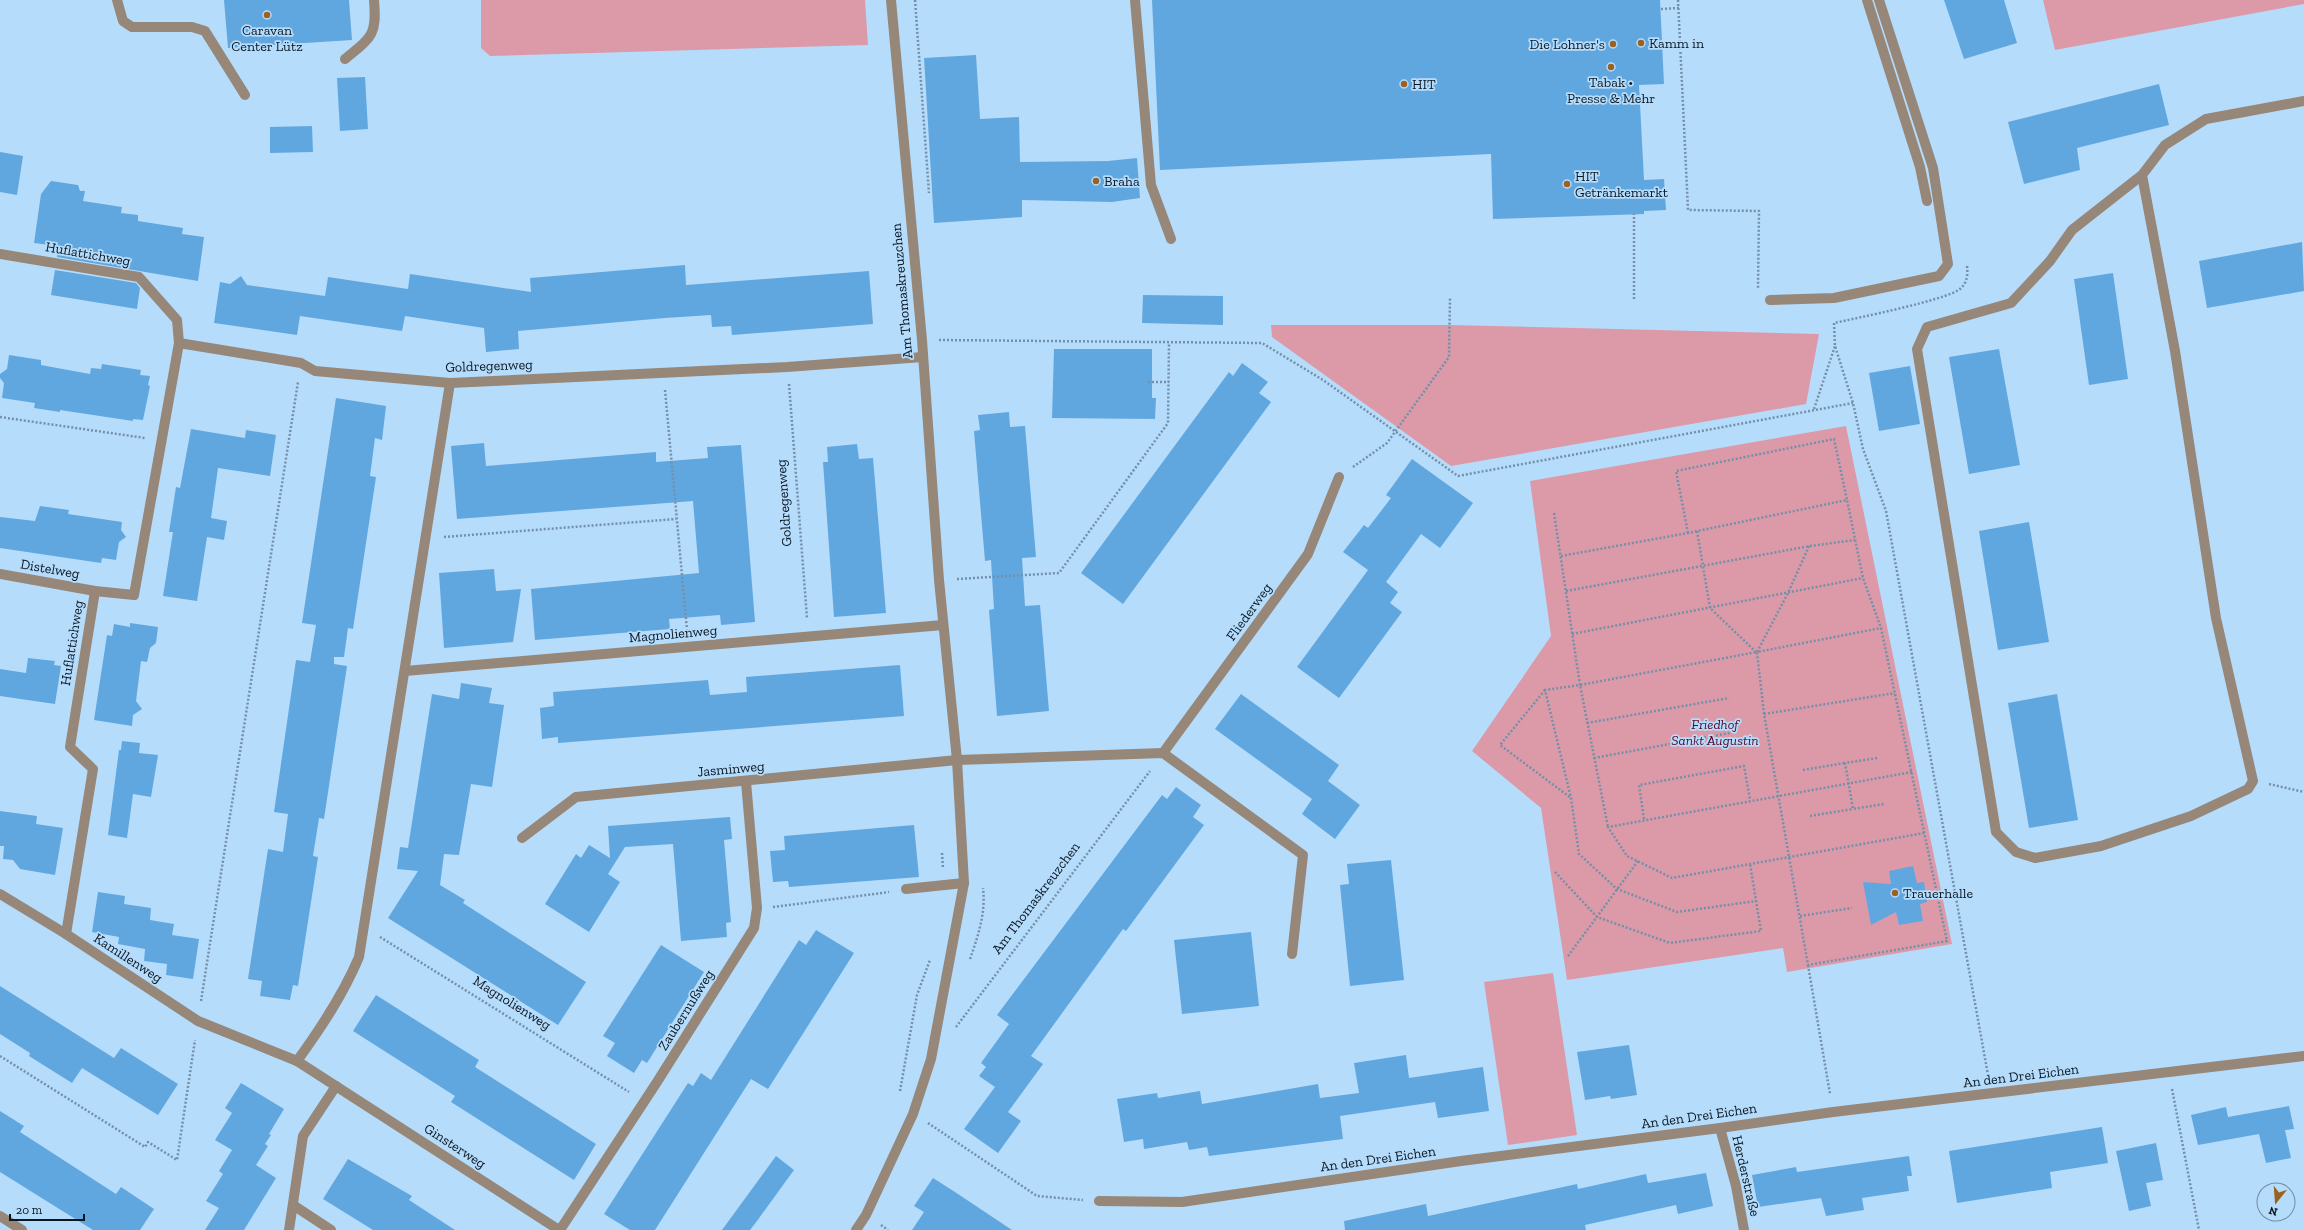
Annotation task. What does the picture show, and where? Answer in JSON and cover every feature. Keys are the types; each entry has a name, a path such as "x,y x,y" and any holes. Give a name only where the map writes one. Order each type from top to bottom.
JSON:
{"street":[{"path":"117,0 123,21 132,28 192,27 205,31 245,95"},
{"path":"345,59 371,35 376,23 374,0"},
{"name":"Am Thomaskreuzchen","path":"856,1230 866,1215 913,1114 932,1059 964,883 957,760 939,580 922,340 891,0"},
{"path":"1135,0 1151,184 1171,239"},
{"path":"1866,0 1920,168 1927,201"},
{"path":"1770,300 1834,298 1939,276 1948,264 1933,168 1879,0"},
{"path":"2142,174 2176,359 2216,618 2253,781 2248,789 2191,816 2101,846 2035,858 2016,852 1996,832 1917,349 1927,327 2012,303 2050,261 2072,230 2142,174 2165,145 2206,119 2304,101"},
{"name":"Huflattichweg","path":"0,254 139,277 177,320 179,343 134,595 95,591 70,746 93,768 66,934"},
{"path":"179,343 301,363"},
{"name":"Goldregenweg","path":"301,363 315,371 450,383 787,367 923,357"},
{"path":"297,1061 325,1022 350,977 359,957 365,927 450,383"},
{"name":"Fliederweg","path":"1163,753 1308,554 1339,477"},
{"name":"Distelweg","path":"0,574 95,591"},
{"name":"Magnolienweg","path":"405,671 943,626"},
{"path":"957,760 1163,753 1303,855 1292,954"},
{"name":"Jasminweg","path":"522,838 576,797 746,782 957,760"},
{"name":"Zaubernußweg","path":"559,1230 644,1102 754,928 757,908 746,782"},
{"path":"906,890 964,883"},
{"name":"Kamillenweg","path":"0,894 66,934 198,1021 245,1038"},
{"name":"Ginsterweg","path":"245,1038 297,1061 559,1230"},
{"name":"An den Drei Eichen","path":"1099,1201 1182,1202 1461,1160 1720,1128 1833,1112 2304,1056"},
{"path":"289,1230 303,1136 336,1086"},
{"name":"Herderstraße","path":"1720,1128 1736,1186 1744,1230"},
{"path":"293,1205 332,1230"},
{"path":"0,1216 22,1230"}],"path":[{"path":"1678,0 1688,210 1759,211 1758,293"},
{"path":"1661,9 1679,8"},
{"path":"1634,214 1634,300"},
{"path":"1928,295 1929,300 1834,323 1835,346 1853,403 1863,449 1886,511 1991,1094"},
{"path":"1339,477 1387,443 1449,357 1450,298"},
{"path":"922,340 1169,344 1262,343 1323,380 1394,432 1458,476 1853,403"},
{"path":"939,580 1059,573 1168,424 1169,344"},
{"path":"1814,410 1835,346"},
{"path":"0,1056 145,1147 148,1142 176,1160 301,363"},
{"name":"Goldregenweg","path":"787,367 808,637"},
{"path":"664,372 688,647"},
{"path":"1148,382 1169,382"},
{"path":"0,417 162,441"},
{"path":"1688,533 1676,471 1834,439 1863,578 1881,628 1947,941 1808,965"},
{"path":"1560,556 1688,533 1847,500"},
{"path":"1554,513 1580,685 1608,826 1627,856 1672,878 1924,833"},
{"path":"426,538 676,519"},
{"path":"1697,531 1710,608 1757,652"},
{"path":"1566,591 1810,546 1855,540"},
{"path":"1810,546 1788,593 1757,652 1764,714 1833,1112"},
{"path":"1572,634 1863,578"},
{"path":"1571,798 1500,745 1545,690 1580,685 1881,628"},
{"path":"1545,690 1571,798 1579,854 1617,890 1677,912 1756,901"},
{"path":"1764,714 1895,693"},
{"path":"1588,723 1729,698"},
{"path":"1594,758 1735,732"},
{"name":"Am Thomaskreuzchen","path":"952,1032 1163,753"},
{"path":"1803,770 1877,758"},
{"path":"1845,763 1853,809"},
{"path":"1644,820 1639,785 1744,766 1750,800"},
{"path":"1608,826 1848,782 1912,772"},
{"path":"2253,781 2304,792"},
{"path":"1810,816 1884,804"},
{"path":"1568,956 1638,861"},
{"path":"1555,872 1597,917 1670,943 1761,931 1750,864"},
{"path":"757,908 906,890"},
{"path":"1800,916 1852,908"},
{"name":"Magnolienweg","path":"365,927 644,1102"},
{"path":"2168,1072 2199,1230"},
{"path":"913,1114 940,1130 1037,1196 1099,1201"}],"green space":[{"path":"481,0 865,0 868,45 490,56 481,48"},
{"path":"2043,0 2304,0 2304,4 2055,50"},
{"path":"1271,325 1450,325 1819,334 1806,404 1451,466 1272,337"},
{"name":"Friedhof Sankt Augustin","path":"1846,426 1952,944 1787,972 1783,948 1567,980 1541,808 1472,751 1551,636 1530,481"},
{"path":"1553,973 1577,1135 1508,1145 1484,982"}],"building":[{"path":"224,0 349,0 352,40 228,48"},
{"name":"HIT","path":"1152,0 1660,0 1664,84 1639,85 1644,180 1664,179 1666,210 1644,211 1644,214 1493,219 1491,154 1160,170"},
{"path":"1944,0 2004,0 2017,43 1964,59"},
{"path":"976,55 980,119 1019,117 1020,162 1108,161 1137,158 1140,198 1112,202 1022,200 1022,217 934,223 924,58"},
{"path":"365,77 368,129 340,131 337,78"},
{"path":"2159,84 2169,125 2077,148 2080,170 2024,184 2008,122"},
{"path":"312,126 313,152 270,153 270,127"},
{"path":"0,152 23,156 17,195 0,192"},
{"path":"51,181 78,185 80,191 85,191 83,201 122,207 121,213 138,215 138,221 183,228 182,234 204,237 198,281 57,257 58,246 34,243 41,194"},
{"path":"2302,242 2304,291 2207,308 2199,261"},
{"path":"685,265 686,285 869,271 873,324 732,335 731,326 712,327 711,315 665,318 518,331 519,349 486,352 484,328 405,316 402,331 300,316 297,335 214,323 220,282 230,284 241,276 247,285 325,296 328,277 408,289 410,274 531,292 530,278"},
{"path":"55,270 136,283 140,288 137,309 51,295"},
{"path":"2113,273 2128,379 2089,385 2074,279"},
{"path":"1143,295 1223,296 1223,325 1142,323"},
{"path":"1054,349 1152,349 1152,398 1156,398 1155,419 1052,418"},
{"path":"1999,349 2020,465 1969,474 1949,357"},
{"path":"9,355 41,360 41,365 90,374 91,368 101,369 102,364 141,370 140,375 150,376 148,385 150,386 143,420 133,419 133,421 60,410 60,412 34,408 35,403 2,398 4,383 0,378 0,374 7,369"},
{"path":"1242,363 1268,382 1259,393 1271,402 1123,604 1081,573 1229,372 1233,376"},
{"path":"1910,366 1920,424 1879,431 1869,373"},
{"path":"336,398 386,406 382,440 375,438 370,476 376,477 353,629 348,628 344,657 334,657 334,664 347,666 324,819 319,818 313,856 318,857 298,986 293,985 290,1000 260,996 262,981 248,979 268,849 283,852 288,814 274,812 296,660 310,662 316,625 302,623"},
{"path":"1009,412 1010,427 1025,426 1036,557 1022,558 1025,606 1040,605 1049,711 997,716 989,610 994,609 991,560 985,561 974,431 980,430 978,415"},
{"path":"191,429 245,438 246,430 276,435 270,476 218,468 211,518 227,521 224,540 207,537 197,601 163,596 173,532 169,532 176,487 180,488"},
{"path":"484,443 486,466 656,452 656,462 708,458 707,447 741,445 755,622 721,625 720,615 669,619 670,629 535,640 531,589 699,573 693,501 457,519 451,446"},
{"path":"857,444 859,459 873,458 886,613 834,617 823,462 828,462 827,447"},
{"path":"1412,459 1473,503 1440,548 1421,534 1386,582 1398,592 1390,603 1402,612 1339,698 1297,667 1368,570 1343,552 1364,525 1368,528 1391,498 1386,495"},
{"path":"40,506 69,510 68,514 122,522 121,530 126,537 119,542 116,560 102,558 101,563 0,548 0,517 35,521"},
{"path":"2029,522 2049,642 1998,650 1979,531"},
{"path":"494,569 496,591 521,589 513,642 444,648 439,573"},
{"path":"130,623 158,627 156,643 150,648 147,662 141,661 136,701 142,709 133,715 132,726 94,720 107,635 112,636 114,624 130,627"},
{"path":"28,658 55,661 54,665 61,666 55,704 0,696 0,669 26,673"},
{"path":"900,665 904,716 558,743 558,737 542,739 540,708 554,706 553,692 708,680 710,695 747,692 746,677"},
{"path":"461,683 492,688 489,703 504,705 492,787 471,784 459,855 444,854 440,885 465,900 463,903 586,982 558,1025 388,918 418,871 397,869 400,847 408,848 432,694 459,699"},
{"path":"1241,694 1339,765 1328,781 1360,805 1335,839 1302,814 1312,799 1215,729"},
{"path":"2057,694 2078,820 2029,828 2008,703"},
{"path":"122,741 140,743 139,753 158,755 151,797 133,794 127,838 108,835 119,750 121,750"},
{"path":"1176,787 1201,805 1193,817 1204,825 1126,931 1123,929 1031,1056 1043,1064 1008,1112 1021,1121 998,1153 964,1129 995,1087 979,1076 986,1067 981,1063 1009,1024 997,1015 1162,795 1167,799"},
{"path":"0,811 37,816 36,824 63,828 55,875 20,869 13,860 3,859 4,846 0,846"},
{"path":"730,817 732,839 724,840 731,922 726,923 727,937 681,941 673,844 625,847 608,874 620,882 589,932 545,904 576,854 581,858 589,845 610,858 608,826"},
{"path":"914,825 919,877 789,887 788,881 773,882 770,851 785,850 784,836"},
{"path":"1391,860 1404,980 1350,986 1340,885 1349,884 1347,864"},
{"name":"Trauerhalle","path":"1913,866 1917,883 1924,882 1927,902 1920,904 1923,921 1899,925 1896,912 1871,925 1863,882 1891,884 1889,871"},
{"path":"98,892 125,896 124,904 151,908 150,920 174,924 172,935 199,939 193,979 166,975 167,964 144,961 145,949 118,944 119,937 92,932"},
{"path":"816,930 854,953 768,1089 751,1079 655,1230 630,1230 604,1214 688,1083 693,1086 701,1073 711,1080 799,940 806,945"},
{"path":"1251,932 1259,1006 1182,1014 1174,940"},
{"path":"661,945 704,972 647,1063 642,1060 634,1073 607,1056 615,1043 603,1036"},
{"path":"0,986 114,1058 121,1048 178,1084 158,1115 82,1068 72,1083 29,1056 30,1053 0,1034"},
{"path":"376,995 479,1060 475,1067 596,1144 574,1180 451,1102 455,1096 353,1031"},
{"path":"1629,1045 1637,1095 1611,1099 1610,1096 1585,1100 1577,1052"},
{"path":"1406,1055 1409,1078 1483,1067 1489,1111 1438,1118 1435,1102 1340,1116 1343,1139 1209,1156 1207,1147 1189,1150 1187,1142 1144,1149 1143,1139 1124,1142 1117,1099 1157,1093 1158,1098 1200,1091 1202,1104 1318,1084 1320,1098 1359,1093 1354,1063"},
{"path":"241,1083 284,1109 269,1134 271,1135 265,1144 268,1146 256,1165 276,1178 244,1230 205,1230 219,1208 206,1201 223,1174 219,1171 232,1150 215,1140 232,1113 225,1108"},
{"path":"2289,1106 2294,1129 2285,1130 2291,1158 2266,1163 2259,1134 2198,1145 2191,1115 2226,1107 2228,1117"},
{"path":"0,1111 24,1126 20,1132 116,1194 121,1187 154,1209 140,1230 93,1230 0,1172"},
{"path":"2102,1127 2108,1163 2050,1172 2052,1188 1957,1203 1949,1151"},
{"path":"2156,1143 2163,1180 2146,1183 2151,1206 2129,1211 2116,1151"},
{"path":"776,1156 794,1170 757,1221 750,1230 722,1230"},
{"path":"1909,1156 1912,1176 1907,1176 1909,1191 1862,1198 1864,1210 1826,1216 1821,1198 1758,1207 1752,1175 1796,1167 1797,1172"},
{"path":"348,1159 412,1196 409,1200 455,1230 373,1230 323,1199"},
{"path":"1706,1173 1713,1206 1678,1214 1676,1205 1585,1225 1586,1230 1345,1230 1344,1221 1426,1204 1428,1216 1577,1184 1578,1189 1646,1174 1648,1183"},
{"path":"933,1178 1012,1230 912,1230 924,1212 914,1206"}],"place":[{"name":"Caravan Center Lütz","path":"267,15"},
{"name":"Kamm in","path":"1641,43"},
{"name":"Die Lohner's","path":"1613,44"},
{"name":"Tabak • Presse & Mehr","path":"1611,67"},
{"name":"HIT","path":"1404,84"},
{"name":"Braha","path":"1096,181"},
{"name":"HIT Getränkemarkt","path":"1567,184"},
{"name":"Trauerhalle","path":"1895,893"}]}
